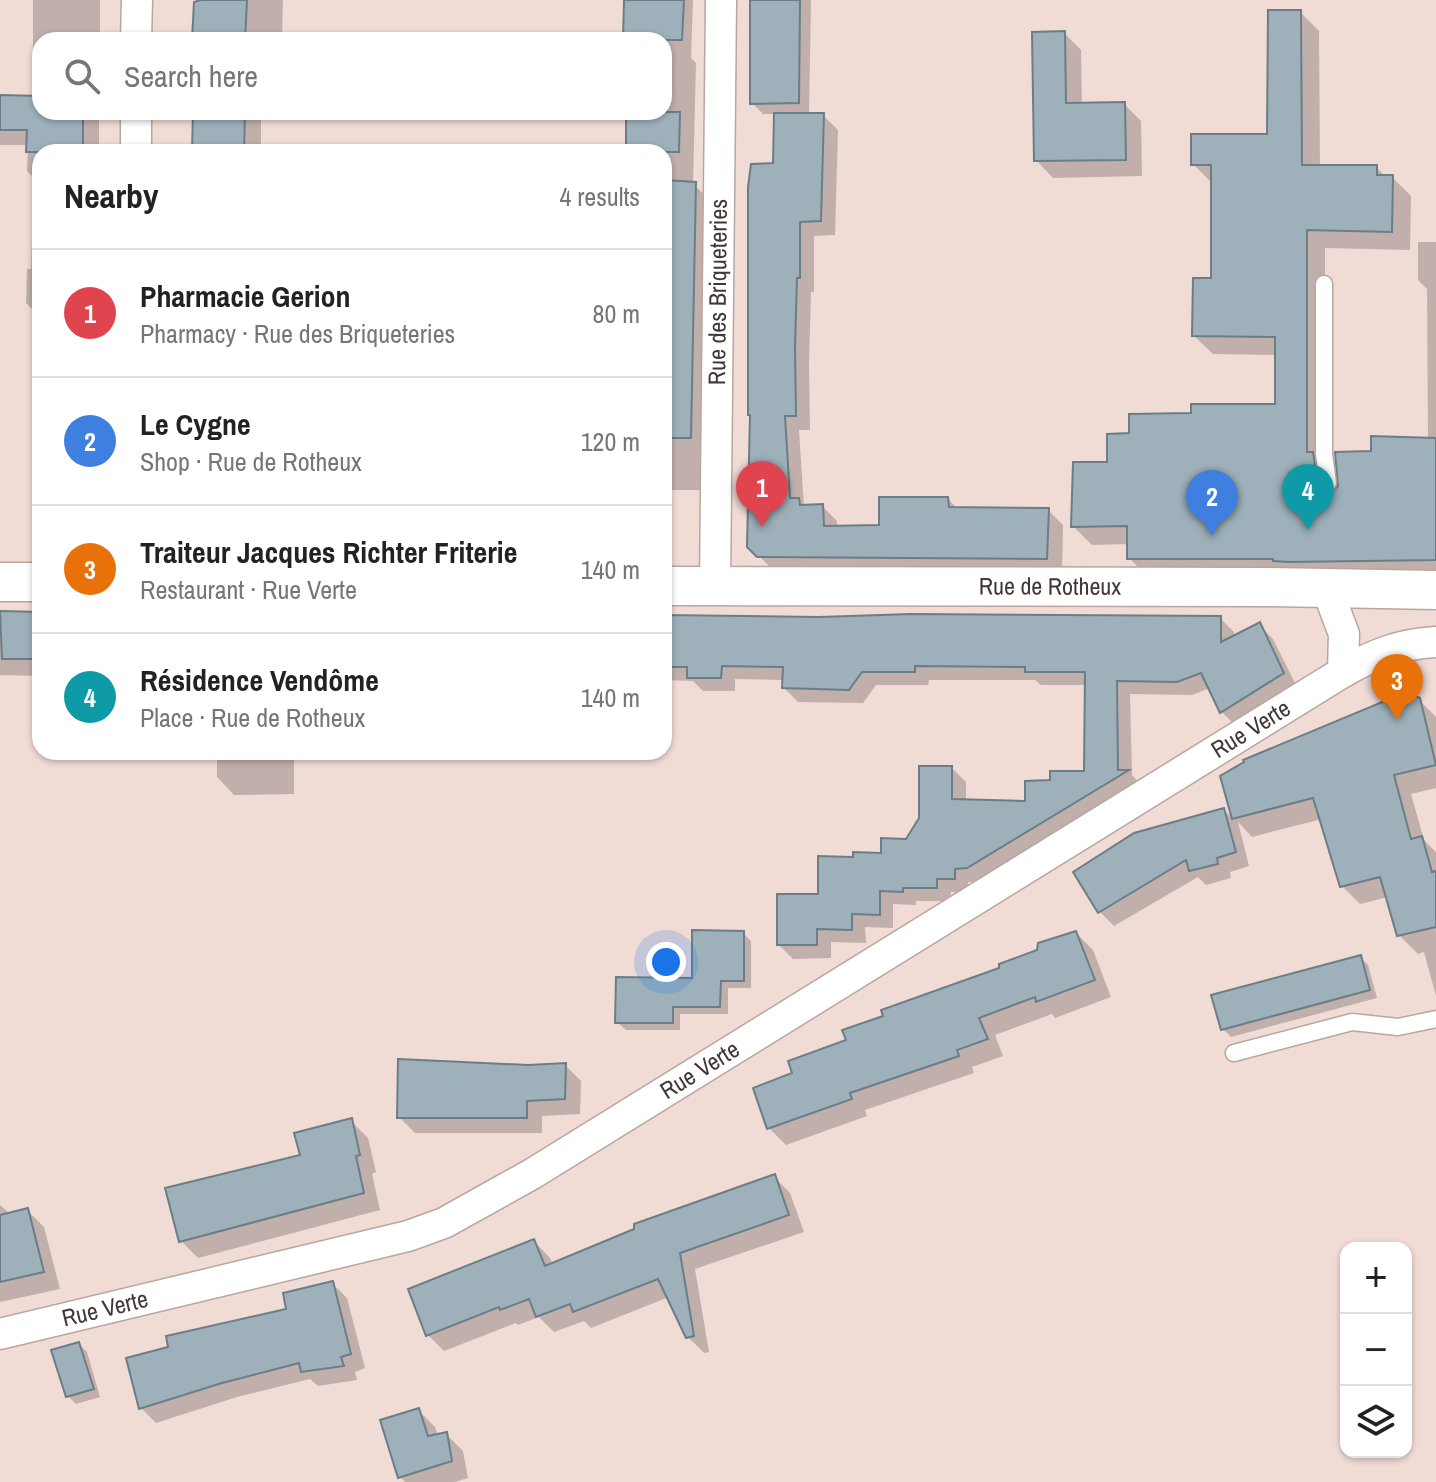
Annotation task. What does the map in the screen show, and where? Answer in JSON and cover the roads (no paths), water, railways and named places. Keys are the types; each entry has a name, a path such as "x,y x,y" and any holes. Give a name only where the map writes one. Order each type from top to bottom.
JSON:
{"street":[{"path":"136,32 137,0"},
{"name":"Rue des Briqueteries","path":"715,586 721,0"},
{"path":"136,120 136,144"},
{"path":"1327,577 1344,634 1343,672"},
{"name":"Rue de Rotheux","path":"672,586 1327,577 1436,590"},
{"path":"0,582 32,582"},
{"name":"Rue Verte","path":"0,1334 353,1250 444,1223 532,1174 1343,672 1378,652 1413,643 1436,642"}],"lane":[{"path":"1324,284 1324,454 1328,483"},
{"path":"1234,1053 1352,1022 1398,1027 1436,1019"}],"place":[{"name":"Pharmacie Gerion","path":"762,527"},
{"name":"Résidence Vendôme","path":"1308,530"},
{"name":"Le Cygne","path":"1212,536"},
{"name":"Traiteur Jacques Richter Friterie","path":"1397,720"}]}
